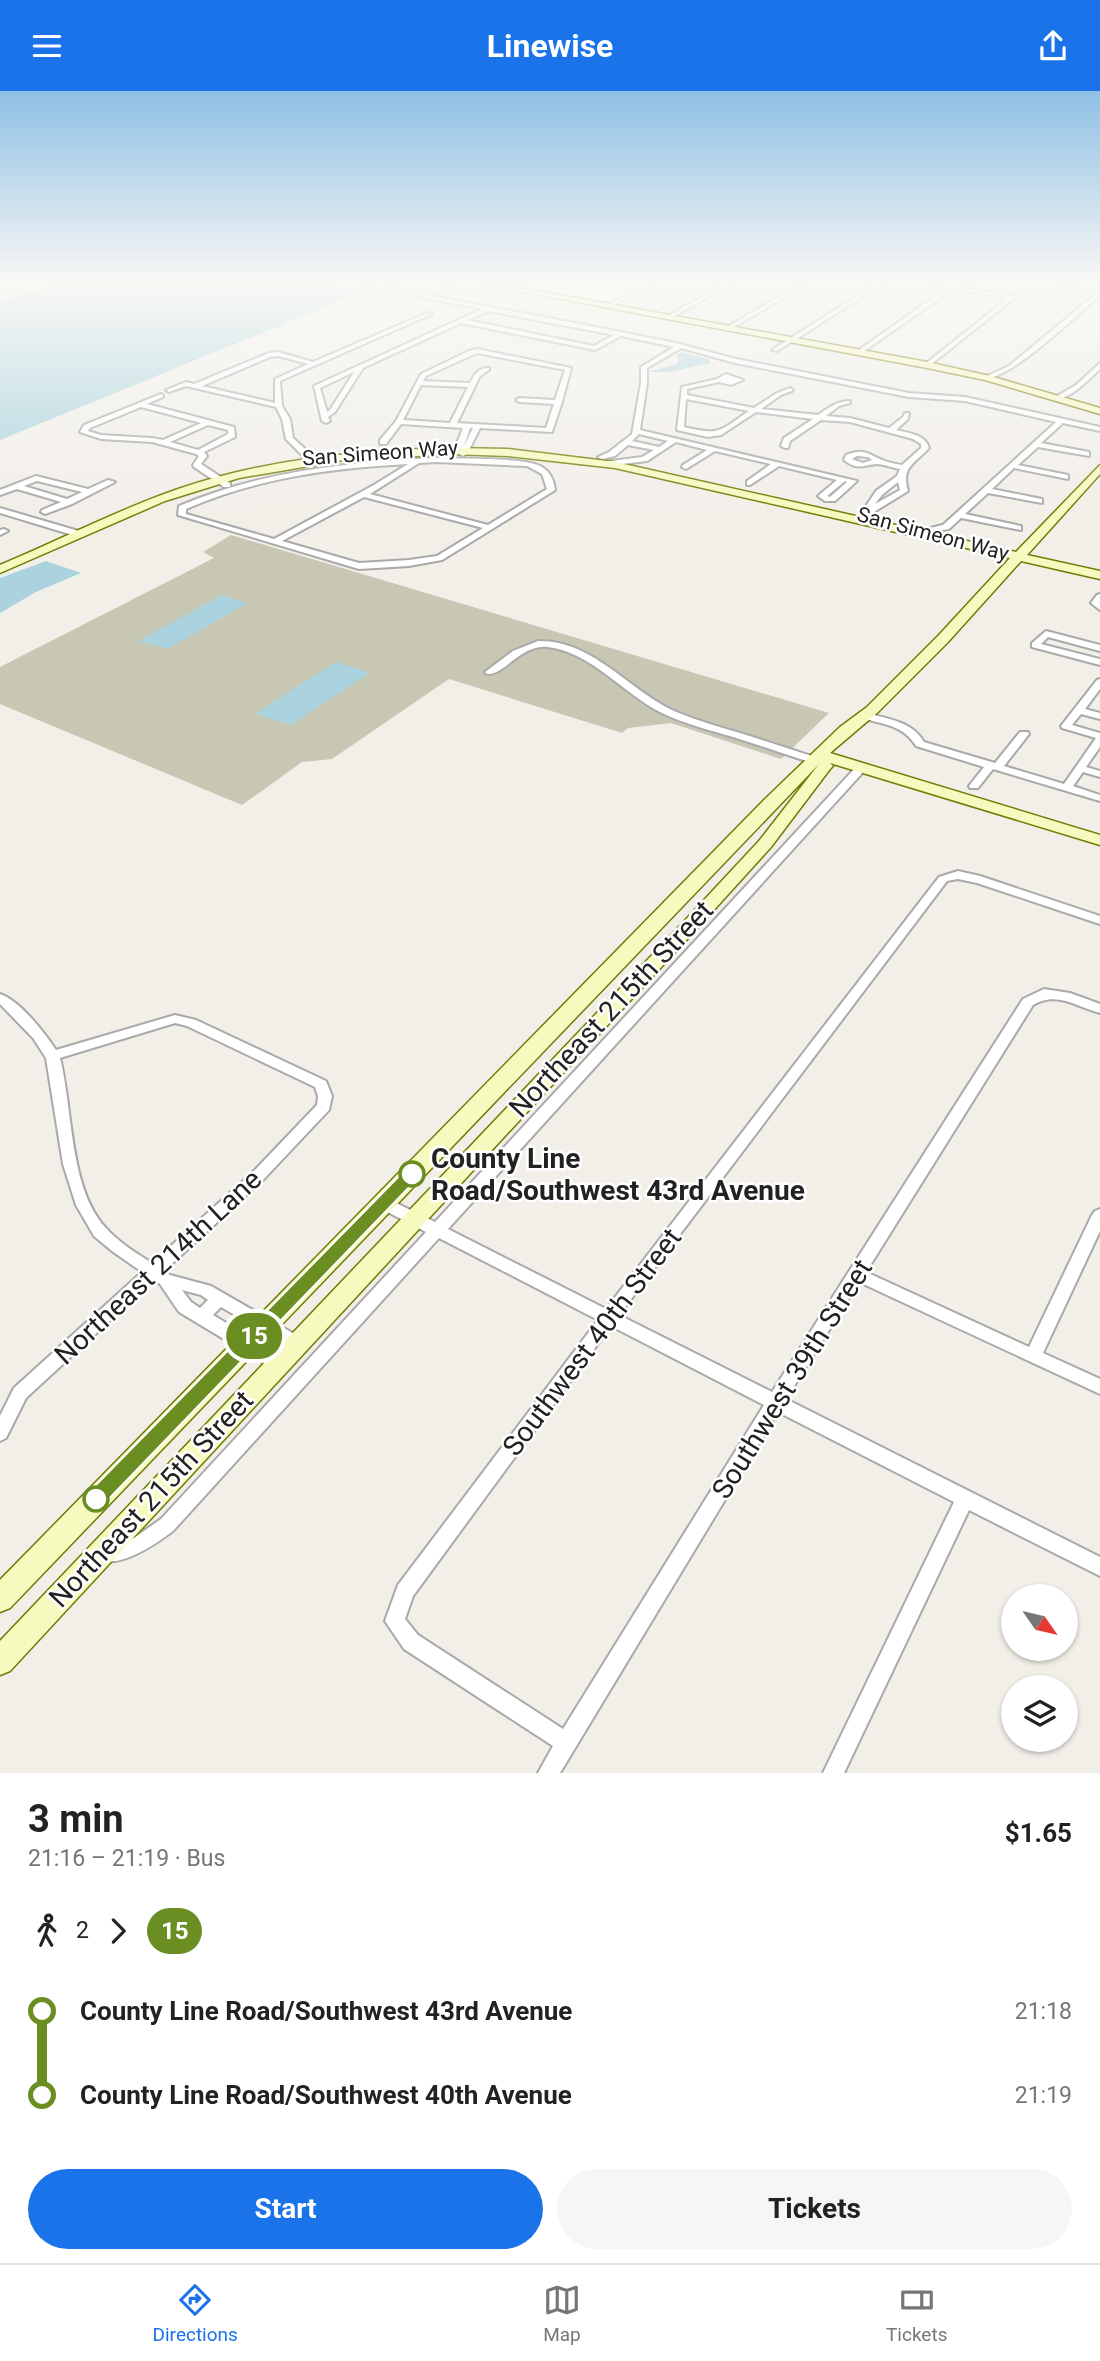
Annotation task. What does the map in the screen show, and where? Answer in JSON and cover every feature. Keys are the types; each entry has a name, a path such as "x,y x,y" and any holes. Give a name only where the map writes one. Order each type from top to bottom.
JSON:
{"street":[{"path":"195,386 258,359"},
{"path":"298,359 314,364"},
{"path":"310,459 290,439 286,419 279,406 277,380 324,359"},
{"path":"361,366 326,418 316,387 361,366 375,359"},
{"path":"383,442 399,422 424,375 456,359"},
{"path":"399,422 549,430 569,369 520,359"},
{"path":"615,461 628,443 640,433 644,383 642,371 659,359"},
{"path":"729,359 909,395 965,399 1099,429"},
{"path":"895,359 987,378 1100,411"},
{"path":"927,365 934,359"},
{"path":"987,378 1011,367 1020,359"},
{"path":"1056,399 1078,386 1100,365"},
{"path":"452,426 477,375 487,369"},
{"path":"719,380 686,387 680,428 714,435 779,394 790,390"},
{"path":"420,383 471,385"},
{"path":"169,390 186,384 279,406"},
{"path":"161,396 87,427 84,432 101,437 163,443 199,452 203,456 197,465 234,489"},
{"path":"683,396 755,410 821,416 892,429 916,437 924,443 925,449 904,468 900,477 879,493 862,516"},
{"path":"519,400 559,402"},
{"path":"785,446 788,440 821,416 848,402"},
{"path":"141,405 228,427 232,436 199,452"},
{"path":"892,429 906,418 907,414"},
{"path":"929,531 943,528 959,515 1062,420"},
{"path":"163,443 209,422"},
{"path":"463,451 467,427"},
{"path":"463,451 477,427"},
{"path":"640,433 844,479"},
{"path":"645,462 673,441"},
{"path":"628,443 660,449"},
{"path":"1036,444 1086,454"},
{"name":"San Simeon Way","path":"0,569 132,502 216,478 376,449 463,451 645,462 1002,554 1019,555"},
{"path":"686,467 712,450"},
{"path":"463,451 528,464 541,467 551,480 551,490 439,558 359,566 182,515 182,508 201,499 290,475 360,465 418,461 463,451"},
{"path":"275,542 364,495 418,461"},
{"name":"San Simeon Way","path":"615,461 1004,548 1019,555"},
{"path":"877,462 904,468"},
{"path":"750,483 777,464"},
{"path":"360,465 381,483"},
{"path":"1013,466 1065,477"},
{"name":"Northeast 215th Street","path":"0,1661 697,918 765,843 845,730 869,713 943,639 1100,468"},
{"path":"862,516 904,491 900,477"},
{"path":"0,493 36,478 89,492"},
{"path":"45,513 111,482"},
{"path":"16,487 69,502"},
{"path":"988,490 1039,501"},
{"path":"364,495 488,527"},
{"path":"0,510 68,535"},
{"path":"959,515 1018,528"},
{"path":"0,518 68,535"},
{"name":"San Simeon Way","path":"0,561 68,535"},
{"path":"1019,555 1100,575"},
{"path":"1100,597 1095,603 1100,607"},
{"path":"1100,647 1046,634 1035,645 1100,662"},
{"path":"490,672 525,648 534,644 547,644 584,655 600,663 654,705 681,717 1100,840"},
{"path":"1066,787 1100,738 1066,726 1100,682"},
{"path":"1078,711 1100,716"},
{"path":"869,713 905,727 915,735 920,744 1100,798"},
{"path":"974,786 1024,734"},
{"name":"Northeast 215th Street","path":"0,1599 769,803 824,759"},
{"path":"100,1554 139,1545 167,1525 861,768"},
{"path":"1080,768 1100,774"},
{"name":"Southwest 40th Street","path":"566,1743 411,1642 395,1622 405,1591 608,1318 943,879 958,875 1100,920"},
{"path":"697,918 716,925"},
{"name":"Southwest 39th Street","path":"548,1773 775,1402 858,1275 1028,1002 1044,993 1065,996 1100,1009"},
{"path":"0,998 13,1006 53,1055 72,1175 94,1226 160,1276 185,1307 278,1363"},
{"path":"53,1055 175,1019 191,1023 321,1084 326,1095 324,1107"},
{"name":"Northeast 214th Lane","path":"0,1433 20,1393 160,1276 324,1107"},
{"path":"383,1203 1100,1567"},
{"path":"1033,1356 1095,1236 1100,1215"},
{"path":"858,1275 1100,1387"},
{"path":"160,1276 197,1286 297,1344"},
{"path":"201,1317 220,1299"},
{"path":"834,1773 965,1499"}],"shaded area":[{"path":"231,535 829,713 781,759 671,723 628,728 622,733 449,679 332,759 302,762 242,805 0,704 0,667 214,558 203,552"}],"water":[{"path":"0,359 197,359 0,440"},
{"path":"709,359 710,363 668,372 648,372 676,364 679,361"},
{"path":"46,561 81,573 36,592 0,613 0,578"},
{"path":"222,595 247,603 168,649 138,641"},
{"path":"336,662 370,673 291,725 255,714"}],"bus line":[{"name":"15","path":"96,1499 412,1174"}],"place":[{"name":"County Line Road/Southwest 43rd Avenue","path":"412,1174"}]}
